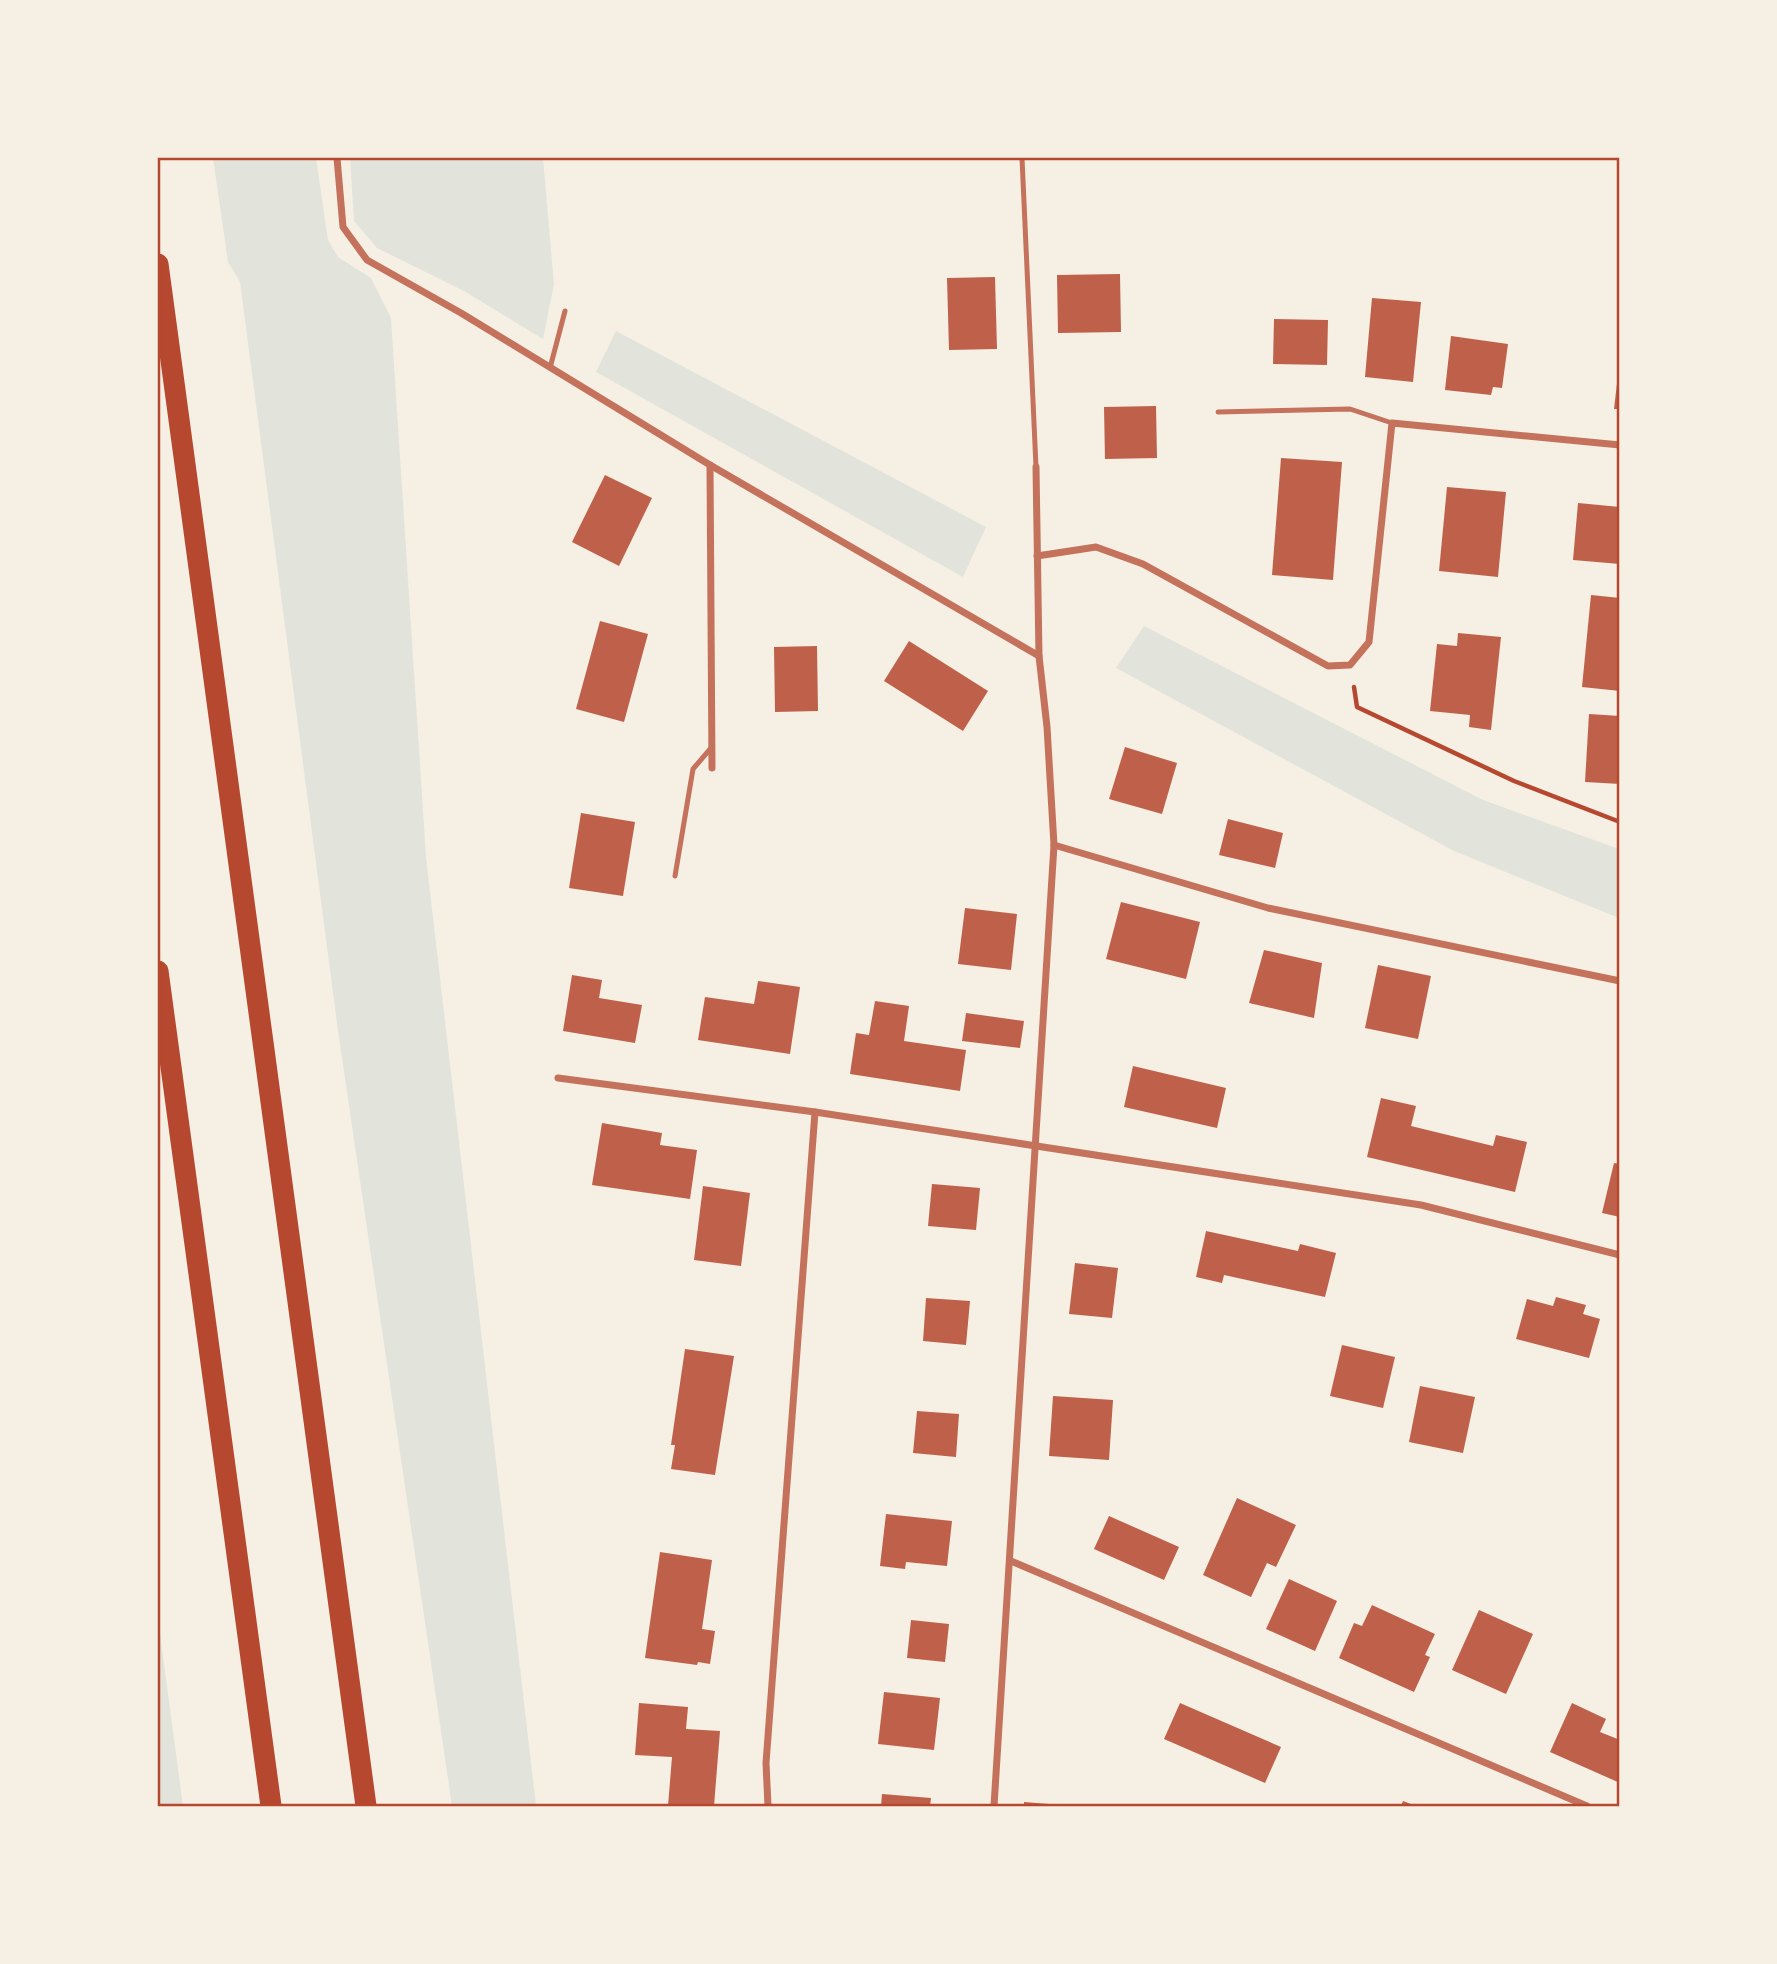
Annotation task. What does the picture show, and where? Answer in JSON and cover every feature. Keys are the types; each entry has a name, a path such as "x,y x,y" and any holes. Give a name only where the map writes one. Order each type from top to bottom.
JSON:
{"highway":[{"path":"158,264 366,1807"},
{"path":"158,971 271,1807"}],"street":[{"path":"337,158 343,227 367,260 710,465 1039,656"},
{"path":"1037,556 1096,547 1143,564 1328,666 1350,665 1369,642 1392,422 1619,445"},
{"path":"710,465 712,768"},
{"path":"994,1807 1011,1561 1033,1145 1054,845 1047,727 1039,656 1035,467"},
{"path":"1054,845 1268,908 1619,981"},
{"path":"558,1078 815,1112 1421,1205 1619,1255"},
{"path":"768,1807 766,1763 815,1112"},
{"path":"1011,1561 1587,1807"}],"lane":[{"path":"1022,158 1035,467"},
{"path":"550,368 565,311"},
{"path":"1218,412 1350,409 1392,422"},
{"path":"675,876 694,769 711,748"}],"path":[{"path":"1350,665 1357,707 1514,781 1619,822"}],"shaded area":[{"path":"213,158 316,158 328,240 338,257 371,278 391,318 426,857 536,1806 452,1806 338,1031 240,282 228,262"},
{"path":"350,158 543,158 554,284 543,339 464,291 377,248 354,221"},
{"path":"616,331 986,527 963,577 596,372"},
{"path":"1144,626 1483,800 1619,849 1619,918 1454,851 1116,668"},
{"path":"158,1619 183,1806 158,1806"}],"building":[{"path":"1120,274 1121,332 1058,333 1057,275"},
{"path":"995,277 997,349 949,350 947,278"},
{"path":"1372,298 1421,302 1413,382 1365,377"},
{"path":"1274,319 1328,320 1327,365 1273,364"},
{"path":"1451,336 1508,344 1502,388 1493,387 1491,395 1445,390"},
{"path":"1618,375 1620,409 1614,409"},
{"path":"1156,406 1157,458 1105,459 1104,407"},
{"path":"1281,458 1342,462 1333,580 1272,575"},
{"path":"605,475 652,498 619,566 572,542"},
{"path":"1447,487 1506,492 1498,577 1439,571"},
{"path":"1578,503 1620,507 1620,564 1573,560"},
{"path":"1591,595 1620,598 1620,691 1582,687"},
{"path":"600,621 648,634 624,722 576,709"},
{"path":"1458,633 1501,637 1491,730 1469,727 1470,715 1430,711 1437,644 1457,646"},
{"path":"909,641 988,691 963,731 884,681"},
{"path":"817,646 818,711 775,712 774,647"},
{"path":"1589,714 1620,716 1620,784 1585,782"},
{"path":"1125,747 1177,763 1162,814 1109,799"},
{"path":"581,813 635,822 623,896 569,888"},
{"path":"1228,819 1283,833 1275,868 1219,855"},
{"path":"1121,902 1200,922 1186,979 1106,959"},
{"path":"965,908 1017,914 1011,970 958,964"},
{"path":"1264,950 1322,963 1314,1018 1249,1003"},
{"path":"1378,965 1431,976 1418,1039 1365,1028"},
{"path":"572,975 602,980 599,998 642,1005 635,1043 563,1031"},
{"path":"758,981 800,987 790,1054 698,1040 705,997 754,1004"},
{"path":"875,1001 909,1006 904,1041 966,1050 960,1091 850,1074 856,1033 869,1035"},
{"path":"966,1013 1024,1021 1020,1048 962,1041"},
{"path":"1133,1066 1226,1088 1217,1128 1124,1107"},
{"path":"1381,1098 1416,1106 1411,1126 1493,1146 1496,1135 1527,1142 1515,1192 1367,1157"},
{"path":"602,1123 662,1133 660,1145 697,1150 690,1199 592,1185"},
{"path":"1614,1163 1620,1164 1620,1217 1602,1213"},
{"path":"932,1184 980,1188 976,1230 928,1226"},
{"path":"703,1186 750,1193 741,1266 694,1260"},
{"path":"1206,1231 1298,1251 1300,1244 1336,1253 1325,1297 1224,1275 1222,1283 1196,1277"},
{"path":"1075,1263 1118,1268 1112,1318 1069,1314"},
{"path":"1556,1297 1586,1305 1583,1314 1600,1319 1589,1358 1516,1339 1527,1299 1553,1306"},
{"path":"926,1298 970,1301 966,1345 923,1341"},
{"path":"1342,1345 1395,1357 1383,1408 1330,1396"},
{"path":"685,1349 734,1356 715,1475 671,1469 675,1445 671,1445"},
{"path":"1420,1386 1475,1397 1463,1453 1409,1442"},
{"path":"1053,1396 1113,1400 1109,1460 1049,1456"},
{"path":"917,1411 959,1414 956,1457 913,1453"},
{"path":"1237,1498 1296,1525 1276,1567 1267,1563 1251,1597 1203,1575"},
{"path":"886,1514 952,1521 947,1566 906,1562 905,1569 880,1566"},
{"path":"1109,1516 1179,1547 1164,1580 1094,1549"},
{"path":"660,1552 712,1560 702,1629 715,1631 710,1664 698,1662 697,1665 645,1658"},
{"path":"1289,1579 1337,1601 1315,1651 1266,1629"},
{"path":"1372,1605 1435,1634 1425,1655 1430,1657 1414,1692 1339,1658 1354,1623 1362,1626"},
{"path":"1479,1610 1533,1634 1506,1694 1452,1670"},
{"path":"911,1620 949,1624 945,1662 907,1658"},
{"path":"884,1692 940,1698 934,1750 878,1744"},
{"path":"639,1703 688,1707 686,1729 720,1731 714,1806 668,1806 672,1757 635,1755"},
{"path":"1180,1703 1281,1747 1265,1783 1164,1739"},
{"path":"1572,1703 1606,1719 1600,1732 1620,1740 1620,1783 1550,1752"},
{"path":"882,1794 931,1798 930,1806 881,1806"},
{"path":"1403,1801 1416,1806 1401,1806"},
{"path":"1024,1802 1062,1805 1062,1806 1024,1806"}]}
